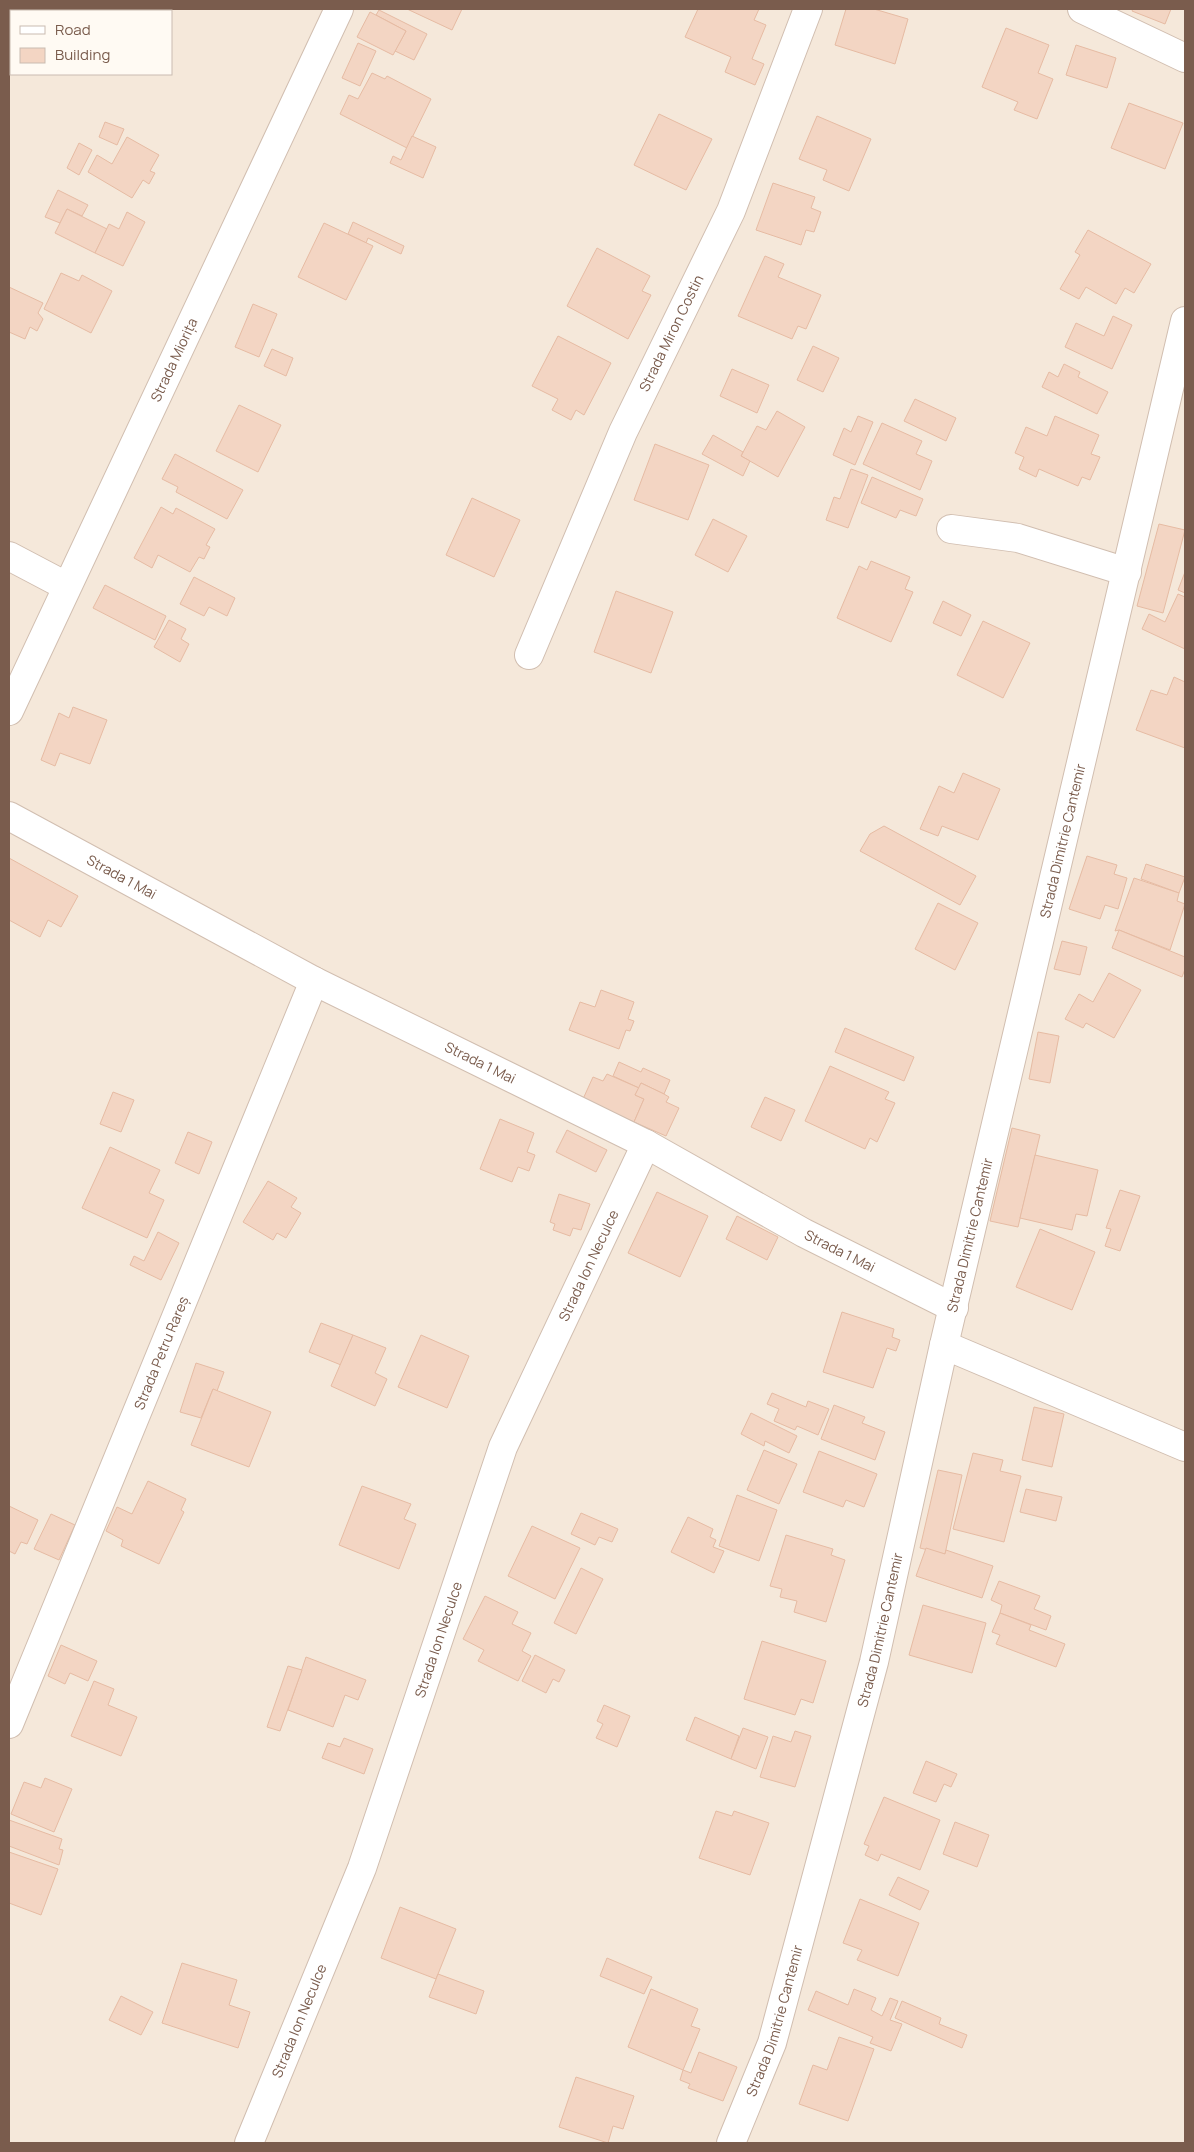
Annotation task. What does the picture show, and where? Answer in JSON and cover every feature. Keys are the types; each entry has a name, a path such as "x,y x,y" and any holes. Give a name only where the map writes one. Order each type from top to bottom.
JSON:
{"street":[{"name":"Strada Miorița","path":"9,710 339,9"},
{"name":"Strada Miron Costin","path":"530,655 623,432 731,211 808,9"},
{"path":"1082,9 1185,58"},
{"name":"Strada Dimitrie Cantemir","path":"731,2143 772,2043 874,1662 944,1345 1185,321"},
{"path":"951,529 1018,538 1127,572"},
{"path":"9,556 66,586"},
{"name":"Strada 1 Mai","path":"9,816 314,981 646,1144 804,1233 954,1308"},
{"name":"Strada Petru Rareș","path":"9,1724 314,981"},
{"name":"Strada Ion Neculce","path":"249,2143 362,1868 503,1447 646,1144"},
{"path":"944,1345 1185,1447"}],"shaded area":[{"path":"9,9 1185,9 1185,2143 9,2143"}],"building":[{"path":"407,9 462,9 452,30"},
{"path":"698,9 759,9 754,20 766,25 752,59 764,64 755,85 725,72 731,57 685,37"},
{"path":"846,9 874,9 908,19 895,64 835,45"},
{"path":"1133,9 1171,9 1165,24 1132,11"},
{"path":"379,10 427,34 414,60 395,51 406,31 376,15"},
{"path":"370,12 406,31 393,55 357,37"},
{"path":"1006,28 1049,45 1038,73 1053,79 1037,119 1014,110 1018,102 982,87"},
{"path":"358,43 376,51 360,86 342,78"},
{"path":"1076,45 1116,58 1107,88 1066,75"},
{"path":"372,73 385,79 387,76 431,99 407,148 340,114 349,95 358,99"},
{"path":"1129,103 1183,123 1165,169 1111,148"},
{"path":"659,114 712,139 686,190 634,165"},
{"path":"817,116 871,139 849,191 823,180 827,170 799,159"},
{"path":"105,122 124,129 117,145 99,137"},
{"path":"412,136 436,147 423,178 390,163 393,156 401,160"},
{"path":"127,137 159,155 150,171 155,173 149,184 143,180 132,198 88,172 97,155 112,164"},
{"path":"79,143 92,150 79,175 67,168"},
{"path":"773,183 815,197 811,208 821,212 814,232 806,230 801,245 756,230"},
{"path":"58,190 88,205 82,216 67,209 60,223 45,217"},
{"path":"67,209 107,229 95,253 55,233"},
{"path":"127,212 145,222 123,266 95,253 109,224 119,229"},
{"path":"353,222 404,246 401,254 368,238 366,243 348,234"},
{"path":"324,223 373,246 346,300 298,277"},
{"path":"1088,230 1151,264 1134,293 1125,288 1116,304 1086,287 1079,299 1060,289 1080,255 1075,252"},
{"path":"597,248 650,276 642,291 651,295 628,339 567,306"},
{"path":"765,256 784,264 778,277 821,295 806,329 798,326 792,339 738,316"},
{"path":"61,273 79,281 82,275 112,291 91,333 44,309"},
{"path":"9,287 43,303 38,313 43,319 37,331 30,327 25,339 9,332"},
{"path":"253,304 277,314 259,357 235,347"},
{"path":"1113,316 1132,325 1112,369 1065,347 1076,323 1104,336"},
{"path":"558,336 611,363 584,415 576,410 571,420 552,410 558,399 532,386"},
{"path":"813,346 839,358 823,392 797,380"},
{"path":"272,349 293,358 286,376 264,366"},
{"path":"1064,364 1080,372 1078,377 1108,392 1097,414 1042,387 1049,372 1058,377"},
{"path":"732,369 769,385 757,413 720,396"},
{"path":"915,399 956,418 946,441 904,421"},
{"path":"239,405 281,425 258,472 216,451"},
{"path":"777,411 805,427 778,477 741,456 757,426 766,430"},
{"path":"858,416 873,422 855,465 833,455 844,428 851,432"},
{"path":"1055,416 1099,435 1091,454 1100,457 1090,480 1082,477 1078,486 1039,469 1036,477 1019,469 1024,457 1015,453 1026,427 1047,436"},
{"path":"882,423 922,441 916,454 932,461 920,490 863,464"},
{"path":"713,435 743,452 741,456 750,461 743,476 702,454"},
{"path":"655,444 709,465 688,520 634,500"},
{"path":"175,454 243,490 227,519 176,492 178,487 162,479"},
{"path":"851,469 868,475 848,528 826,520 834,497 840,499"},
{"path":"872,477 923,499 916,516 900,510 896,518 861,503"},
{"path":"472,498 520,520 494,577 446,555"},
{"path":"161,507 173,514 176,508 215,529 206,545 210,547 204,559 199,557 190,572 158,555 152,568 134,558"},
{"path":"713,519 747,536 728,572 695,555"},
{"path":"1159,524 1185,530 1163,613 1137,606"},
{"path":"871,561 910,577 905,589 913,592 891,642 837,618 859,566 867,570"},
{"path":"1185,572 1185,593 1178,590"},
{"path":"194,577 235,598 227,616 209,607 204,616 180,604"},
{"path":"105,585 166,616 155,640 93,608"},
{"path":"616,591 673,612 651,673 594,652"},
{"path":"1178,594 1185,597 1185,649 1142,629 1149,614 1165,622"},
{"path":"943,601 971,615 961,636 933,623"},
{"path":"169,620 186,629 181,639 189,644 180,662 154,647"},
{"path":"983,621 1030,643 1003,698 957,675"},
{"path":"1174,677 1185,682 1185,748 1136,730 1151,690 1167,695"},
{"path":"73,707 107,720 90,764 60,753 55,766 41,760 59,713 69,718"},
{"path":"963,773 1000,789 978,840 942,826 938,836 920,829 939,786 954,793"},
{"path":"884,826 976,876 960,905 860,851 870,834"},
{"path":"1087,856 1117,865 1114,874 1127,878 1118,909 1105,905 1100,919 1069,909"},
{"path":"9,858 78,896 61,927 48,920 40,937 9,920"},
{"path":"1146,864 1185,877 1179,893 1141,879"},
{"path":"1134,878 1179,893 1177,901 1185,904 1170,950 1119,930 1115,931"},
{"path":"938,903 978,923 955,970 915,949"},
{"path":"1119,930 1185,957 1185,969 1182,977 1112,948"},
{"path":"1062,941 1087,947 1080,975 1054,969"},
{"path":"1109,973 1141,990 1114,1038 1086,1023 1083,1028 1065,1019 1079,994 1093,1002"},
{"path":"601,990 634,1002 628,1019 634,1021 630,1031 626,1030 619,1049 569,1030 580,1002 595,1007"},
{"path":"845,1028 914,1057 904,1081 835,1052"},
{"path":"1038,1032 1059,1036 1050,1083 1029,1079"},
{"path":"619,1062 641,1072 643,1068 670,1080 664,1094 641,1083 639,1088 613,1076"},
{"path":"830,1066 889,1092 885,1099 895,1103 877,1142 870,1138 865,1149 805,1121"},
{"path":"607,1074 639,1088 635,1095 644,1099 634,1122 583,1099 593,1077 603,1081"},
{"path":"641,1083 669,1097 666,1102 679,1108 666,1136 634,1122 644,1099 635,1095"},
{"path":"113,1092 134,1100 121,1132 100,1124"},
{"path":"765,1097 795,1110 781,1141 751,1127"},
{"path":"500,1119 534,1133 527,1152 535,1155 529,1171 518,1167 512,1182 480,1169"},
{"path":"1012,1128 1040,1135 1018,1227 990,1221"},
{"path":"567,1130 607,1150 596,1172 556,1152"},
{"path":"188,1132 212,1142 199,1174 175,1163"},
{"path":"110,1147 160,1170 149,1193 164,1200 147,1238 82,1208"},
{"path":"1035,1155 1098,1170 1087,1216 1076,1214 1072,1230 1020,1218"},
{"path":"268,1181 297,1198 291,1207 301,1213 286,1238 277,1233 273,1240 243,1222"},
{"path":"1120,1190 1140,1196 1120,1251 1105,1246 1111,1229 1106,1228"},
{"path":"657,1192 708,1216 680,1277 628,1253"},
{"path":"559,1194 590,1204 581,1230 573,1228 570,1236 553,1230 555,1224 550,1222"},
{"path":"737,1216 778,1237 767,1260 726,1239"},
{"path":"1040,1229 1095,1252 1072,1310 1016,1287"},
{"path":"158,1232 179,1243 161,1280 130,1265 134,1256 144,1261"},
{"path":"842,1312 894,1329 892,1337 900,1340 896,1351 887,1348 873,1388 823,1372"},
{"path":"321,1323 353,1335 341,1365 309,1352"},
{"path":"353,1335 386,1348 375,1373 387,1379 375,1406 331,1386"},
{"path":"421,1335 469,1356 447,1408 398,1387"},
{"path":"196,1363 224,1372 217,1391 213,1389 201,1418 180,1412"},
{"path":"213,1389 271,1412 249,1467 191,1445"},
{"path":"772,1393 806,1407 808,1401 829,1409 818,1435 797,1426 795,1430 774,1421 779,1409 767,1404"},
{"path":"834,1405 865,1417 862,1423 885,1432 875,1460 821,1439"},
{"path":"1034,1407 1064,1414 1052,1467 1022,1460"},
{"path":"751,1413 797,1436 789,1453 765,1441 764,1446 741,1434"},
{"path":"764,1450 797,1464 779,1504 747,1490"},
{"path":"819,1451 877,1474 864,1507 846,1500 843,1507 803,1492"},
{"path":"973,1453 1003,1460 1000,1471 1021,1476 1004,1542 953,1529"},
{"path":"938,1470 962,1475 945,1554 920,1548"},
{"path":"148,1481 186,1499 181,1510 184,1512 159,1564 121,1546 123,1540 106,1531 117,1507 132,1514"},
{"path":"362,1486 411,1504 404,1519 416,1524 399,1569 339,1545"},
{"path":"1026,1489 1062,1497 1056,1521 1020,1512"},
{"path":"737,1495 777,1510 759,1561 719,1546"},
{"path":"9,1506 38,1520 27,1544 21,1542 15,1554 9,1551"},
{"path":"581,1513 618,1529 612,1542 599,1537 595,1545 571,1534"},
{"path":"51,1514 75,1525 59,1560 34,1549"},
{"path":"688,1517 713,1529 710,1537 716,1540 713,1547 724,1551 714,1573 671,1552"},
{"path":"532,1526 580,1548 555,1599 508,1576"},
{"path":"786,1535 833,1549 831,1555 845,1560 826,1622 794,1612 797,1601 780,1597 782,1589 770,1586"},
{"path":"926,1548 945,1554 946,1550 993,1566 982,1598 916,1576"},
{"path":"581,1568 603,1579 576,1634 554,1623"},
{"path":"999,1581 1040,1596 1034,1609 1051,1616 1046,1630 1000,1613 1002,1605 991,1600"},
{"path":"485,1596 518,1612 512,1624 531,1633 522,1651 531,1656 518,1681 478,1661 484,1650 463,1639"},
{"path":"923,1605 986,1623 972,1673 909,1655"},
{"path":"1000,1613 1031,1625 1029,1630 1065,1644 1056,1667 996,1644 1000,1635 992,1632"},
{"path":"762,1641 826,1661 813,1703 801,1699 795,1715 744,1699"},
{"path":"61,1645 97,1661 88,1681 70,1673 65,1684 48,1676"},
{"path":"535,1655 565,1670 559,1682 553,1679 546,1693 522,1681"},
{"path":"306,1657 366,1680 358,1700 345,1695 333,1727 288,1710"},
{"path":"288,1666 302,1670 280,1731 267,1727"},
{"path":"94,1681 114,1689 108,1705 137,1717 121,1756 71,1736"},
{"path":"604,1705 630,1716 617,1747 596,1738 603,1724 597,1721"},
{"path":"695,1717 739,1736 731,1759 686,1740"},
{"path":"743,1728 768,1737 756,1769 731,1759"},
{"path":"795,1731 811,1736 795,1787 760,1777 773,1736 791,1742"},
{"path":"344,1738 373,1749 364,1774 322,1758 328,1743 340,1747"},
{"path":"926,1761 957,1774 951,1787 944,1784 936,1802 913,1793"},
{"path":"45,1778 72,1789 54,1832 11,1814 24,1782 41,1788"},
{"path":"884,1797 940,1820 920,1870 881,1854 878,1861 865,1855 869,1846 864,1844"},
{"path":"716,1811 732,1816 734,1811 769,1823 750,1875 699,1858"},
{"path":"9,1820 62,1839 59,1849 63,1850 59,1865 9,1846"},
{"path":"955,1822 989,1835 977,1867 943,1854"},
{"path":"9,1852 58,1869 41,1915 9,1903"},
{"path":"898,1877 929,1891 920,1910 889,1895"},
{"path":"860,1899 919,1923 898,1976 857,1960 862,1950 843,1943"},
{"path":"400,1907 456,1929 436,1979 381,1958"},
{"path":"607,1958 652,1977 644,1994 600,1976"},
{"path":"182,1963 237,1980 229,2005 250,2012 238,2048 162,2023"},
{"path":"438,1974 484,1991 476,2014 429,1997"},
{"path":"651,1989 698,2009 691,2026 700,2029 683,2070 628,2047"},
{"path":"854,1989 876,1998 871,2010 882,2016 890,1998 898,2001 890,2020 902,2024 891,2051 870,2043 873,2037 808,2010 816,1991 848,2005"},
{"path":"121,1996 153,2012 141,2035 109,2020"},
{"path":"902,2001 941,2018 939,2024 967,2035 962,2048 895,2018"},
{"path":"839,2037 874,2049 848,2121 799,2104 813,2065 827,2070"},
{"path":"699,2052 737,2067 723,2101 688,2088 690,2084 680,2080 683,2070 691,2073"},
{"path":"576,2077 634,2096 623,2129 613,2126 608,2143 559,2127"}]}
